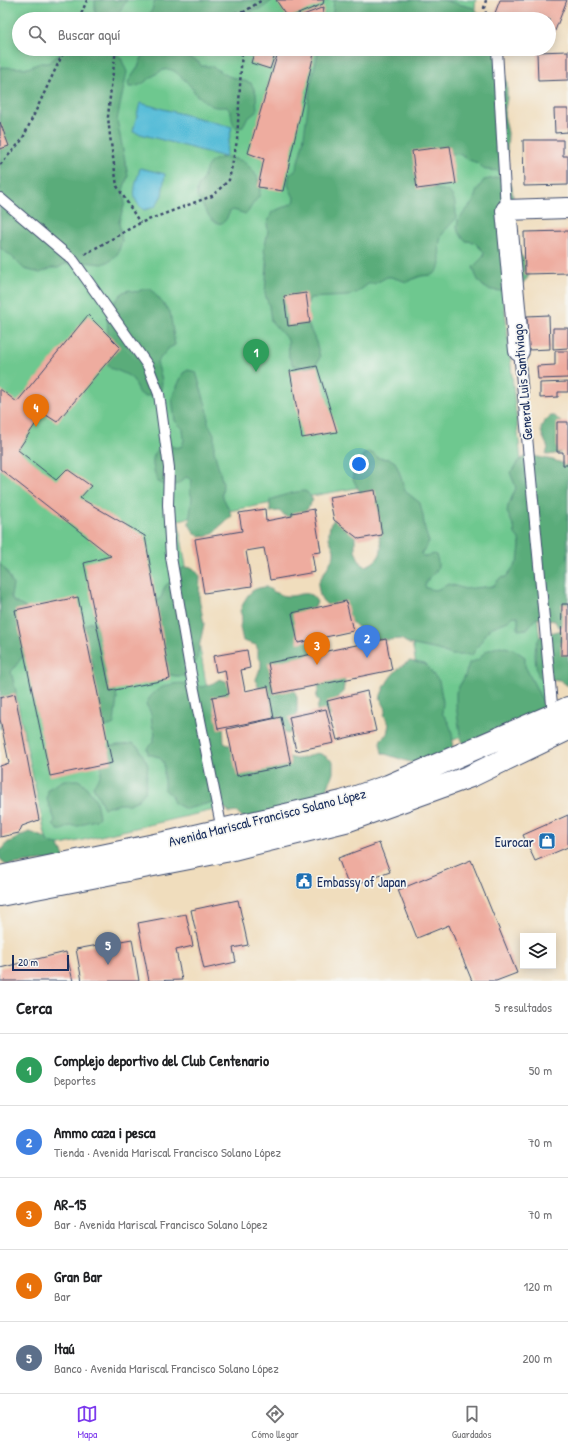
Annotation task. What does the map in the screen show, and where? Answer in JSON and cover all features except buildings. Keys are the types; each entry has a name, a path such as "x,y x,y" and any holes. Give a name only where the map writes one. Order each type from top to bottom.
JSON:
{"highway":[{"name":"Avenida Mariscal Francisco Solano López","path":"0,877 222,830 348,800 388,786 563,717"},
{"name":"Avenida Mariscal Francisco Solano López","path":"0,895 225,851 349,820 471,776 563,717"}],"street":[{"path":"506,210 568,208"},
{"name":"General Luis Santiviago","path":"506,210 519,351"}],"lane":[{"name":"General Luis Santiviago","path":"497,56 506,210"},
{"path":"0,198 74,260 148,366 159,394 169,468 168,505 171,558 192,680 222,830"},
{"name":"General Luis Santiviago","path":"519,351 563,717"}],"path":[{"path":"82,12 87,0"},
{"path":"244,12 262,0"},
{"path":"485,12 484,8 486,0"},
{"path":"0,165 22,140 62,56"},
{"path":"115,56 109,109 110,136 117,186 140,223"},
{"path":"74,260 140,223 212,196 229,180 237,141 242,56"}],"green space":[{"path":"0,0 476,0 475,6 477,12 12,12 12,56 489,56 497,80 501,271 546,699 431,750 384,483 178,520 227,807 48,848 0,620"},
{"path":"95,0 127,0 119,12 95,12"},
{"path":"155,0 273,0 261,9 252,10 252,12 151,12"},
{"path":"334,0 443,0 474,8 478,12 333,12"},
{"path":"58,56 119,56 121,58 127,72 117,120 128,176 123,190 125,203 119,222 122,241 118,253 112,260 103,264 82,262 65,264 58,268 52,268 40,273 24,269 10,255 0,248 0,67 28,68 40,63 48,63"},
{"path":"184,56 197,61 201,66 211,66 228,76 251,83 256,93 257,111 246,120 243,127 237,128 233,124 231,113 227,107 216,107 208,104 196,95 187,82 172,70 167,69 135,87 129,87 128,82 138,67 142,57"},
{"path":"317,56 502,56 503,70 507,83 507,99 504,114 508,133 507,152 501,171 487,170 478,163 459,154 445,154 433,185 436,189 444,190 451,194 456,210 456,218 442,235 439,246 440,262 438,271 434,274 420,276 407,282 387,277 374,284 368,284 358,292 348,296 310,298 305,309 308,324 316,342 320,357 316,365 305,368 293,365 289,357 288,340 271,321 269,306 265,294 267,264 264,250 268,231 267,224 272,212 293,203 295,200 288,185 289,175 296,169 303,143 310,86"},
{"path":"230,157 249,166 259,182 260,191 259,196 246,214 233,210 230,211 227,218 220,223 212,220 198,200 197,189 212,161"},
{"path":"500,177 510,183 512,187 518,251 527,263 529,269 528,278 523,283 517,287 501,291 486,288 481,284 473,267 483,257 484,252 474,242 466,241 458,232 457,227 458,220 473,202 477,190 484,180"},
{"path":"143,289 151,289 170,312 175,345 169,348 157,362 162,380 161,395 144,396 138,392 136,384 131,378 110,368 106,362 108,336 107,315 110,308 123,292 129,290 137,292"},
{"path":"188,370 196,372 208,412 208,423 214,434 214,451 223,484 222,495 232,516 216,531 206,537 195,534 189,524 192,480 186,477 178,484 167,487 157,481 153,464 156,452 166,443 174,447 182,446 184,440 183,429 175,421 172,398 183,373"},
{"path":"551,416 555,416 562,423 561,451 560,453 548,455 546,454 548,448 542,435 541,428 546,420"},
{"path":"368,452 374,454 378,458 390,459 395,462 405,491 420,503 429,542 421,554 426,557 433,554 436,555 438,561 437,569 425,585 426,588 436,590 449,584 465,589 493,586 500,578 506,577 518,561 520,546 519,539 515,534 514,527 507,512 516,488 510,472 515,468 517,462 528,455 562,463 568,462 568,624 566,626 558,627 555,621 536,618 527,629 518,630 518,617 514,616 508,621 490,628 472,655 452,655 438,650 409,644 401,639 386,640 371,638 353,623 346,621 323,601 320,596 318,585 334,556 334,550 329,538 329,532 330,525 335,518 355,531 355,551 361,564 366,566 369,565 380,554 381,544 376,526 353,479 358,460"},
{"path":"307,492 313,500 306,511 289,519 279,511 270,512 270,500 291,493"},
{"path":"0,564 6,570 13,585 11,596 13,601 28,609 28,656 23,656 11,672 16,691 12,714 8,724 0,729"},
{"path":"185,567 193,568 200,576 199,598 204,624 196,662 185,676 176,676 162,673 153,603 161,598 167,584 177,580 181,569"},
{"path":"266,587 284,596 304,594 311,595 317,602 315,607 311,610 305,639 315,647 318,656 292,685 297,697 297,718 294,729 288,734 281,731 272,717 257,684 256,679 261,667 261,661 258,658 258,650 256,645 243,641 240,627 242,617 240,611 246,598 252,591"},
{"path":"92,622 98,624 117,698 114,724 109,726 100,727 90,680 93,668 92,659 84,655 81,626"},
{"path":"561,630 568,631 568,686 560,680 539,678 535,661 535,649 539,638 543,635"},
{"path":"500,646 513,649 525,657 525,666 543,702 544,719 469,751 461,741 456,705 456,692 465,676 469,663 478,660 486,651"},
{"path":"410,661 425,664 439,681 443,702 442,713 449,724 453,739 451,758 416,764 382,753 380,743 381,739 387,734 389,724 384,715 386,709 380,698 391,676 404,664"},
{"path":"345,678 343,693 339,696 330,716 319,716 317,709 319,702 316,697 319,688 316,681"},
{"path":"220,679 230,683 234,688 223,722 224,743 228,745 243,744 296,759 318,753 333,762 333,773 321,808 243,818 237,812 230,813 217,801 186,809 174,803 171,795 164,789 164,763 159,757 148,754 147,748 153,742 155,733 152,726 150,712 146,705 152,695 162,687 181,683 204,687"},
{"path":"132,743 139,748 148,765 145,792 138,800 129,804 120,804 104,808 93,786 101,774 103,753 105,750 113,746"},
{"path":"64,780 78,780 84,784 96,800 99,817 96,820 79,826 70,826 62,830 58,830 53,825 55,820 47,800 48,789"},
{"path":"30,832 46,838 48,842 58,844 65,858 7,865 0,859 0,850 3,849 7,843"}],"water":[{"path":"140,103 232,127 225,157 133,132"},
{"path":"140,168 165,174 162,195 155,207 144,210 136,201 134,191"}],"place":[{"name":"Complejo deportivo del Club Centenario","path":"256,372"},
{"name":"Gran Bar","path":"36,427"},
{"name":"Ammo caza i pesca","path":"367,658"},
{"name":"AR-15","path":"317,665"},
{"name":"Eurocar","path":"547,841"},
{"name":"Embassy of Japan","path":"304,881"},
{"name":"Itaú","path":"108,965"}]}
